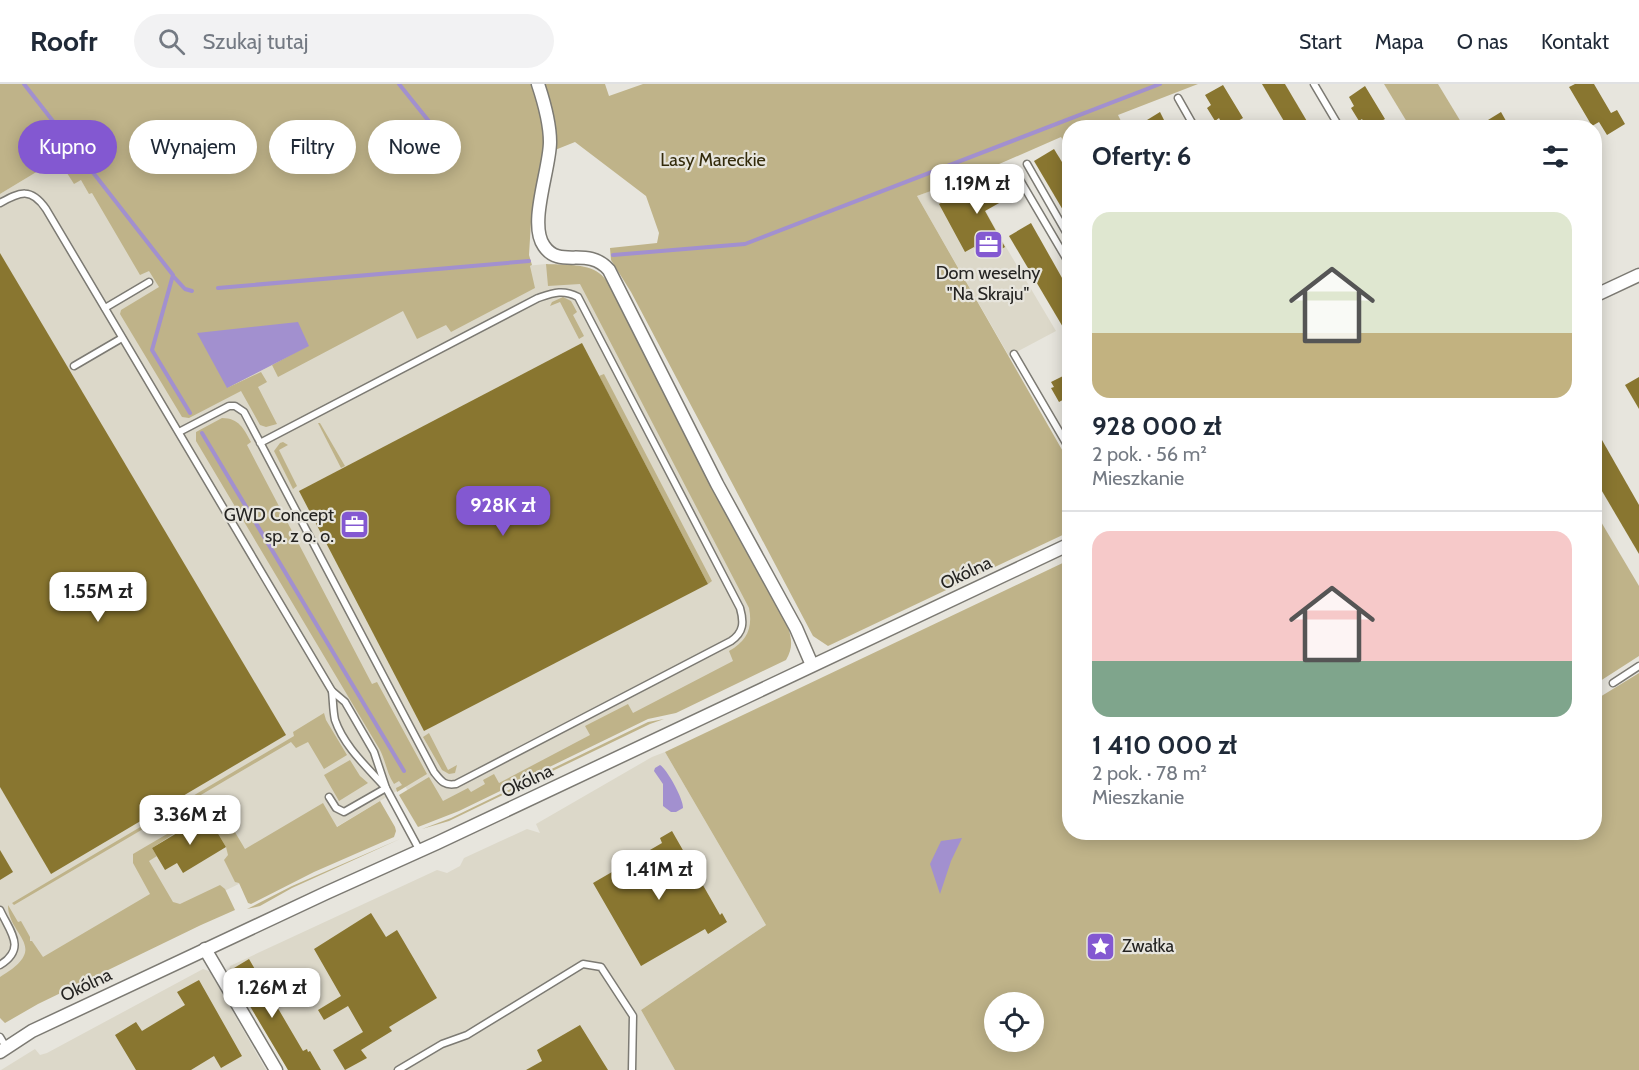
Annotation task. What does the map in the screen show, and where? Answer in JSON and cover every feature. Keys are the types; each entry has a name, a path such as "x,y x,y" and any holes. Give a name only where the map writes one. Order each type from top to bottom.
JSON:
{"street":[{"path":"538,84 548,118 550,138 549,161 538,228 542,244 547,251 556,256 567,258 588,256 600,261 609,270 717,484 796,628 812,665"},
{"path":"1602,292 1639,275"},
{"name":"Okólna","path":"2,1046 1062,548"},
{"path":"206,949 276,1070"}],"lane":[{"path":"1314,84 1335,120"},
{"path":"1178,98 1190,120"},
{"path":"1027,164 1062,225"},
{"path":"1020,180 1062,252"},
{"path":"0,203 19,194 28,193 37,197 46,208 332,691 345,702 374,752 386,788 420,851"},
{"path":"105,308 149,282"},
{"path":"178,432 229,406 235,406 244,412 260,443 434,772 443,784 456,784 731,640 738,636 743,627 740,608 578,297 567,291 538,298 260,443"},
{"path":"74,366 122,338"},
{"path":"1014,354 1062,436"},
{"path":"1613,683 1639,666"},
{"path":"332,691 335,719 345,738 357,757 386,788"},
{"path":"328,797 336,808 344,812 386,788"},
{"path":"0,910 15,944 11,957 0,965"},
{"path":"398,1070 442,1044 467,1035 583,964 601,967 633,1016 632,1070"}],"shaded area":[{"path":"33,174 68,174 74,183 81,180 363,282 546,264 577,266 790,647 425,819 405,786 249,879 0,1000 0,194"},
{"path":"967,178 1056,331 1009,356 917,196"},
{"path":"298,322 309,346 227,388 197,333"},
{"path":"665,752 766,925 641,1010 675,1070 288,1070 229,971 230,966 437,870 447,873 460,866 464,858 527,829 540,833 536,824 652,757"},
{"path":"660,765 671,778 681,798 683,808 676,812 671,812 663,806 663,784 654,771"},
{"path":"962,838 951,861 940,894 930,864 941,841"},
{"path":"203,969 212,975 266,1070 1,1070 35,1049 40,1055 47,1053"}],"green space":[{"path":"0,84 532,84 539,105 545,147 531,222 529,255 535,288 451,332 446,325 417,339 403,311 278,377 272,365 309,345 227,388 261,372 267,382 258,387 277,424 266,427 260,425 241,391 189,418 182,417 120,314 121,310 159,287 149,271 140,275 92,193 89,194 81,180 74,184 68,174 117,174 117,120 18,120 18,174 33,174 0,194"},
{"name":"Lasy Mareckie","path":"543,84 605,84 609,96 643,84 1198,84 1118,115 1120,120 1062,120 1062,139 1061,137 967,178 917,196 1062,450 1062,535 828,646 813,636 631,292 611,260 610,248 657,243 659,233 646,196 575,142 555,150"},
{"path":"1384,84 1438,84 1460,120 1406,120"},
{"path":"546,264 587,268 602,275 606,280 723,507 788,627 791,648 786,660 676,713 648,719 459,811 418,827 399,795 429,777 443,801 468,788 471,792 485,784 483,780 494,774 499,783 590,735 585,726 628,704 633,713 733,661 729,651 740,643 749,628 749,608 580,284 548,286"},
{"path":"563,297 571,301 577,312 573,315 584,336 579,339 560,302 550,306 552,302"},
{"path":"604,374 712,581 708,584 599,376"},
{"path":"222,418 237,422 246,433 251,442 247,445 372,684 377,682 427,774 397,792 396,788 402,785 399,781 394,784 380,750 196,441 196,432"},
{"path":"318,423 320,423 345,466 341,468"},
{"path":"283,442 288,445 279,450 297,486 293,489 274,451"},
{"path":"1602,524 1639,586 1639,656 1602,680"},
{"path":"1062,563 1062,840 1602,840 1602,696 1639,673 1639,1070 675,1070 641,1010 766,925 665,752"},
{"path":"324,713 347,755 324,769 308,742 296,748 291,742 14,905 12,903 294,736 293,732"},
{"path":"664,719 449,821 422,829 451,818 648,722"},
{"path":"429,733 448,770 457,765 455,773 449,774 442,770 423,737"},
{"path":"350,760 360,776 368,783 339,801 324,775"},
{"path":"380,801 395,827 394,837 314,872 251,904 248,903 239,883 235,882 224,860 228,855 226,847 206,813 152,848 157,856 149,861 173,902 180,904 220,885 225,889 235,910 38,1004 5,1023 0,1018 0,977 15,966 23,957 25,949 24,941 10,916 8,905 18,922 21,921 30,941 43,957 150,894 133,863 133,854 213,807 219,814 223,812 245,849 323,803 337,827"},
{"path":"400,839 292,888 260,906 247,909 292,886"}],"building":[{"path":"1262,84 1285,84 1306,120 1283,120"},
{"path":"1575,84 1594,84 1611,113 1617,110 1625,124 1607,135 1602,127 1602,120 1588,120 1569,87"},
{"path":"1223,85 1243,118 1214,120 1207,108 1211,105 1205,95"},
{"path":"1365,86 1385,119 1358,120 1351,108 1354,106 1349,97"},
{"path":"1160,112 1164,120 1147,120"},
{"path":"1501,112 1506,120 1488,120"},
{"path":"1054,149 1062,162 1062,208 1034,161"},
{"path":"1003,174 1015,194 985,211 1005,247 989,256 987,251 979,255 974,247 965,252 939,204 971,186 974,191"},
{"path":"1031,223 1062,278 1062,325 1009,236"},
{"path":"0,253 286,735 51,874 0,787"},
{"path":"582,343 708,584 424,731 299,491"},
{"path":"1062,376 1062,400 1059,402 1051,388 1054,387 1051,382"},
{"path":"1639,377 1639,409 1625,385"},
{"path":"1602,440 1639,505 1639,554 1602,491"},
{"path":"207,815 226,847 183,873 177,863 165,870 152,848"},
{"path":"672,831 720,915 722,913 727,922 708,934 705,929 641,966 593,883 662,843 660,838"},
{"path":"0,850 13,872 0,880"},
{"path":"371,913 386,937 397,930 437,998 389,1027 392,1031 361,1050 367,1058 345,1070 333,1050 363,1032 348,1006 324,1020 318,1010 341,996 314,949"},
{"path":"249,959 303,1051 307,1049 308,1052 310,1051 321,1070 288,1070 229,971"},
{"path":"199,980 242,1056 221,1068 214,1056 191,1070 136,1070 115,1035 136,1022 142,1031 185,1005 177,992"},
{"path":"580,1025 608,1070 526,1070 542,1061 537,1050"}],"waterway":[{"path":"24,84 173,275 152,350 190,413"},
{"path":"399,84 428,120"},
{"path":"1067,120 1160,84"},
{"path":"613,255 745,244 1062,122"},
{"path":"218,288 529,261"},
{"path":"173,276 185,289 192,291"},
{"path":"202,433 404,771"}],"place":[{"name":"Dom weselny \"Na Skraju\"","path":"988,244"},
{"name":"GWD Concept sp. z o. o.","path":"355,525"},
{"name":"Zwałka","path":"1101,946"}]}
